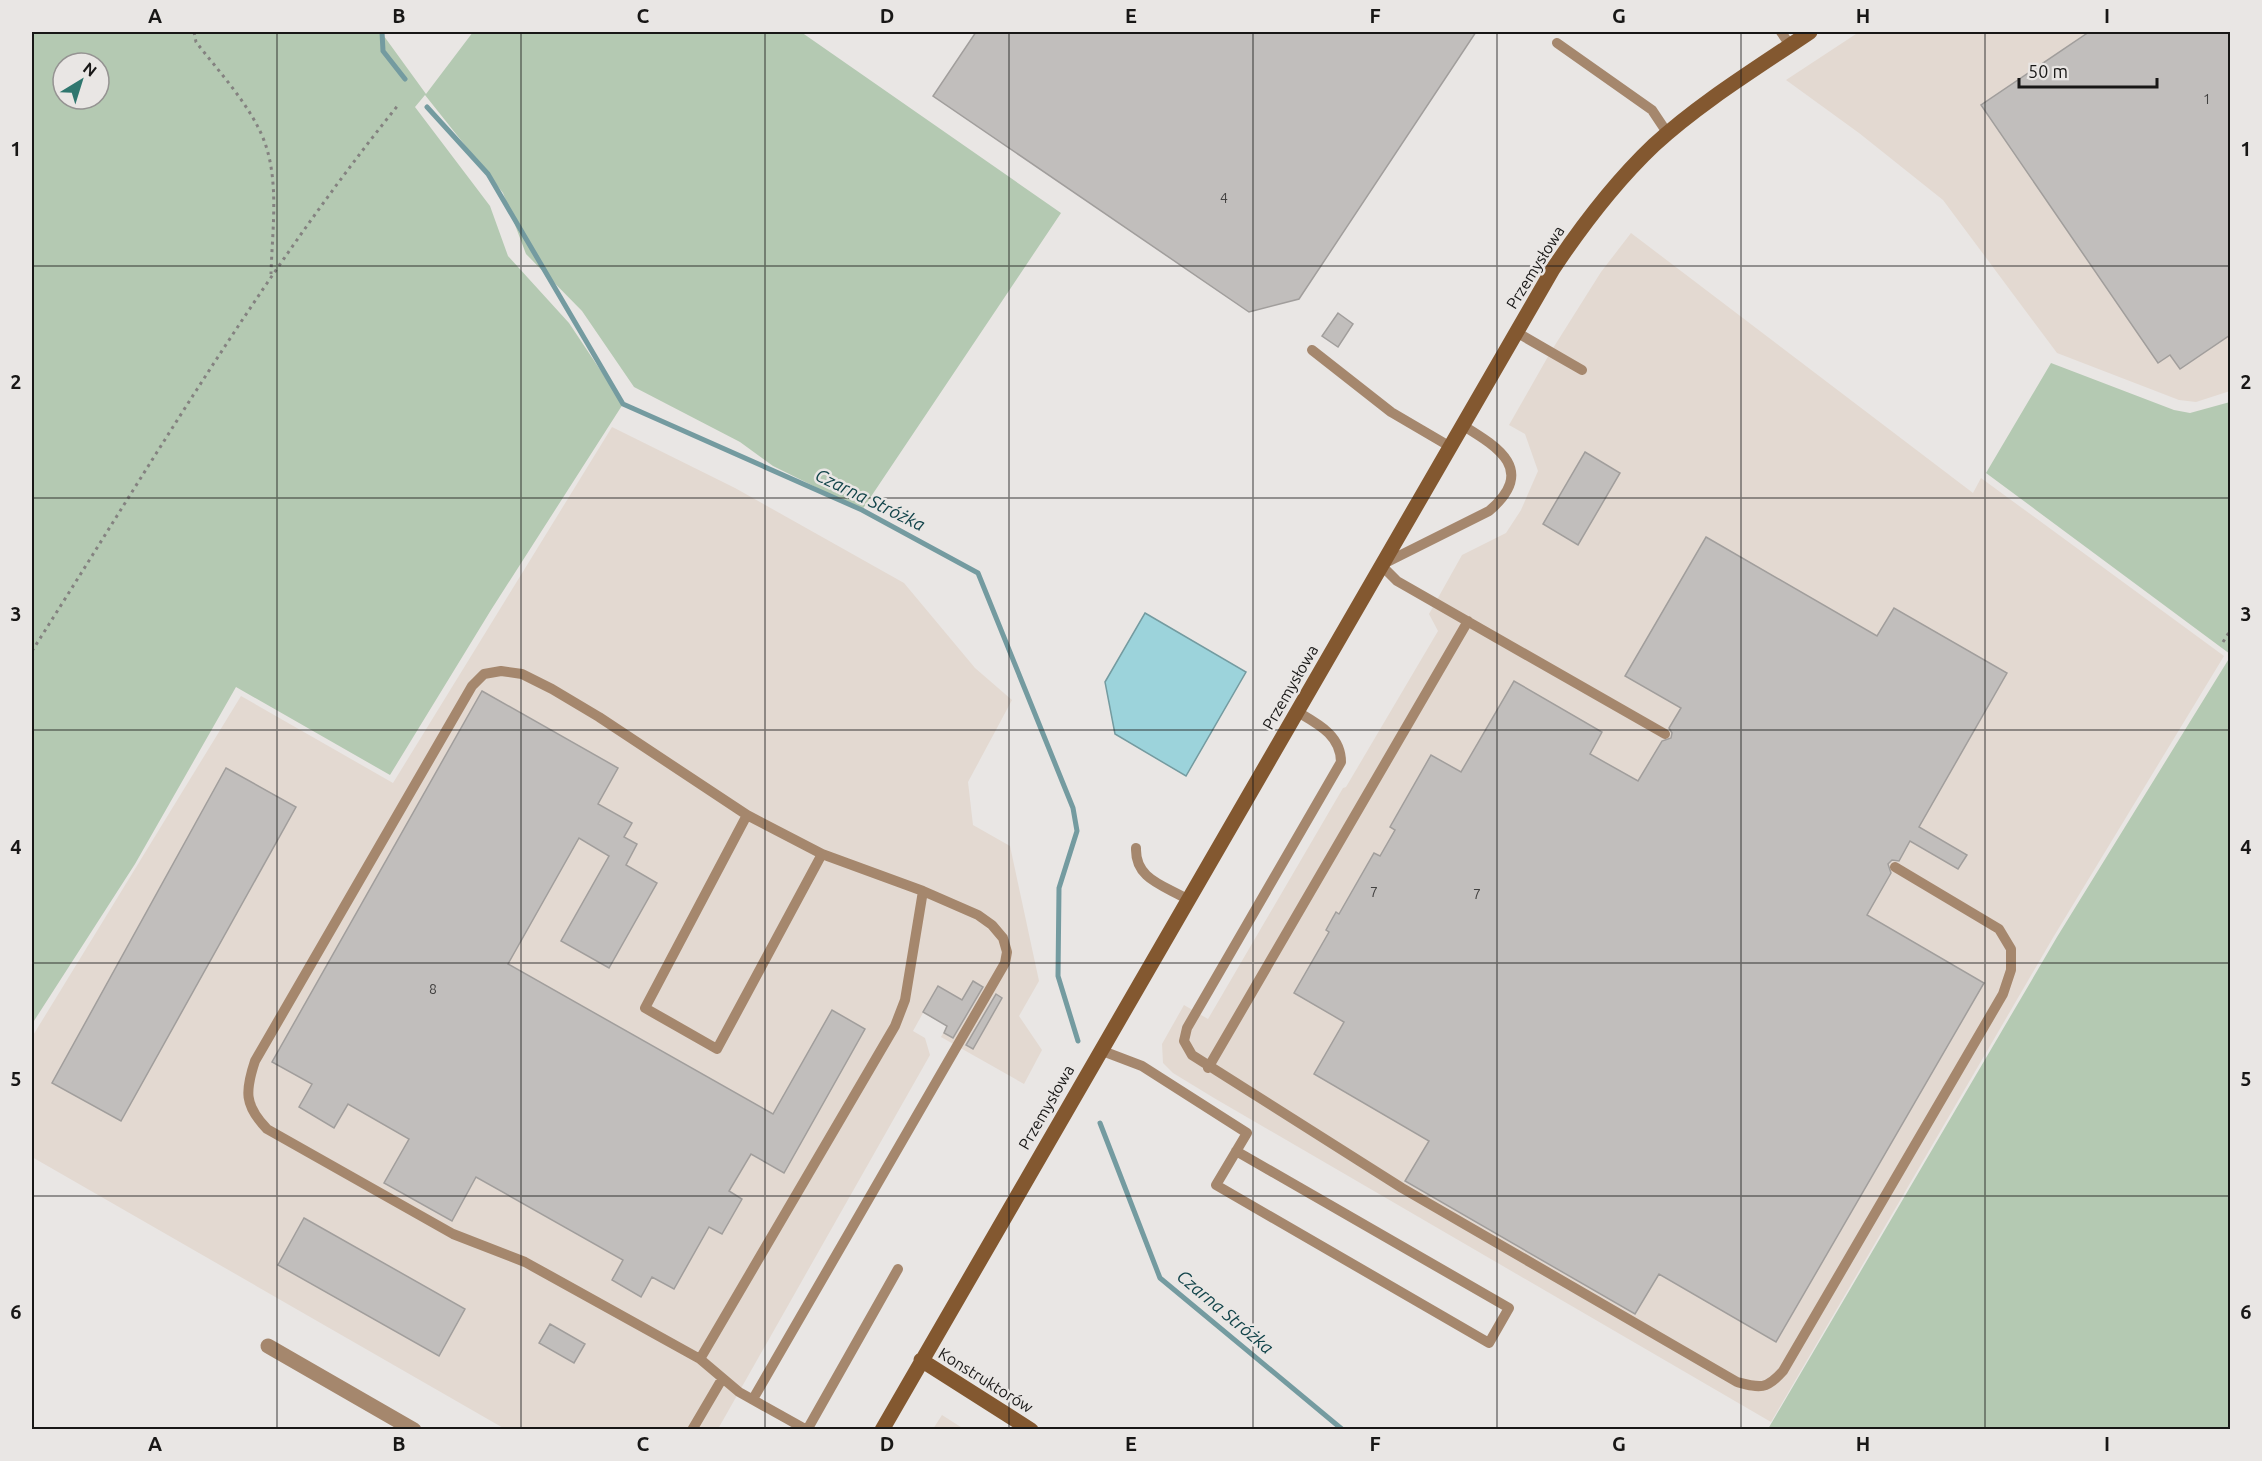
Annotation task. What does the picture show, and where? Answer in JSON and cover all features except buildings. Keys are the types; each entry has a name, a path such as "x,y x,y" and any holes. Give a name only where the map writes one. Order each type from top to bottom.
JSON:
{"street":[{"name":"Przemysłowa","path":"882,1430 1449,446 1580,229 1616,183 1668,134 1710,100 1810,32"},
{"path":"268,1346 414,1430"},
{"name":"Konstruktorów","path":"921,1360 1031,1430"}],"lane":[{"path":"1781,32 1790,45"},
{"path":"1557,43 1652,110 1668,134"},
{"path":"1516,332 1582,370"},
{"path":"1312,350 1391,412 1449,446"},
{"path":"1462,425 1502,452 1510,465 1511,478 1506,491 1499,503 1489,511 1381,565 1397,581 1665,734"},
{"path":"1208,1068 1468,621"},
{"path":"753,1399 1005,963 1007,952 1003,938 992,925 978,915 923,891 822,854 747,815 599,717 552,689 522,674 501,671 484,674 472,686 255,1061 247,1084 251,1112 267,1129 453,1234 525,1262 700,1359 722,1379 753,1399 807,1430 898,1269"},
{"path":"1296,711 1334,737 1341,749 1341,762 1187,1028 1184,1041 1192,1055 1208,1068 1402,1188 1737,1382 1758,1388 1771,1384 1783,1371 1997,1004 2011,970 2012,949 1999,928 1895,867"},
{"path":"747,815 645,1008 717,1050 822,854"},
{"path":"1136,848 1135,862 1141,872 1187,899"},
{"path":"700,1359 895,1026 905,1000 923,891"},
{"path":"1100,1050 1142,1066 1247,1133 1236,1151 1216,1185 1489,1343 1509,1308 1236,1151"},
{"path":"693,1430 722,1379"}],"path":[{"path":"194,32 196,42 243,104 266,145 273,193 271,276"},
{"path":"32,651 271,276 345,170 399,104"},
{"path":"2223,642 2230,631"}],"shaded area":[{"path":"1859,32 2230,32 2230,391 2196,402 2179,400 2057,353 1943,200 1859,133 1786,80"},
{"path":"1631,233 1973,493 1981,478 2224,656 2054,936 1771,1422 1214,1098 1173,1073 1163,1063 1162,1044 1184,1005 1208,1019 1438,631 1429,614 1462,555 1506,533 1521,510 1538,471 1525,434 1509,425 1550,353 1601,272"},
{"path":"612,427 735,488 904,583 975,668 1012,700 968,782 973,825 1010,846 1039,981 1019,1016 1042,1050 1024,1084 941,1037 947,1026 923,1013 913,1031 925,1038 930,1055 718,1429 505,1429 32,1157 32,1037 241,696 393,783"},
{"path":"942,1415 964,1429 933,1429"}],"green space":[{"path":"32,32 381,32 426,94 473,32 801,32 1061,213 862,510 773,466 740,442 634,387 582,311 526,254 503,193 425,95 415,107 490,206 508,256 569,323 623,404 491,610 390,775 236,687 135,864 32,1024"},
{"path":"2051,363 2174,410 2190,413 2230,402 2230,654 1986,473"},
{"path":"2230,657 2230,1429 1768,1429 2057,937"}],"water":[{"path":"1145,613 1246,672 1186,776 1115,734 1105,682"}],"waterway":[{"name":"Czarna Stróżka","path":"382,32 383,51 405,79"},
{"name":"Czarna Stróżka","path":"427,107 488,174 623,404 862,510 978,573 1073,808 1077,831 1059,888 1058,976 1078,1041"},
{"name":"Czarna Stróżka","path":"1100,1123 1160,1278 1343,1430"}]}
